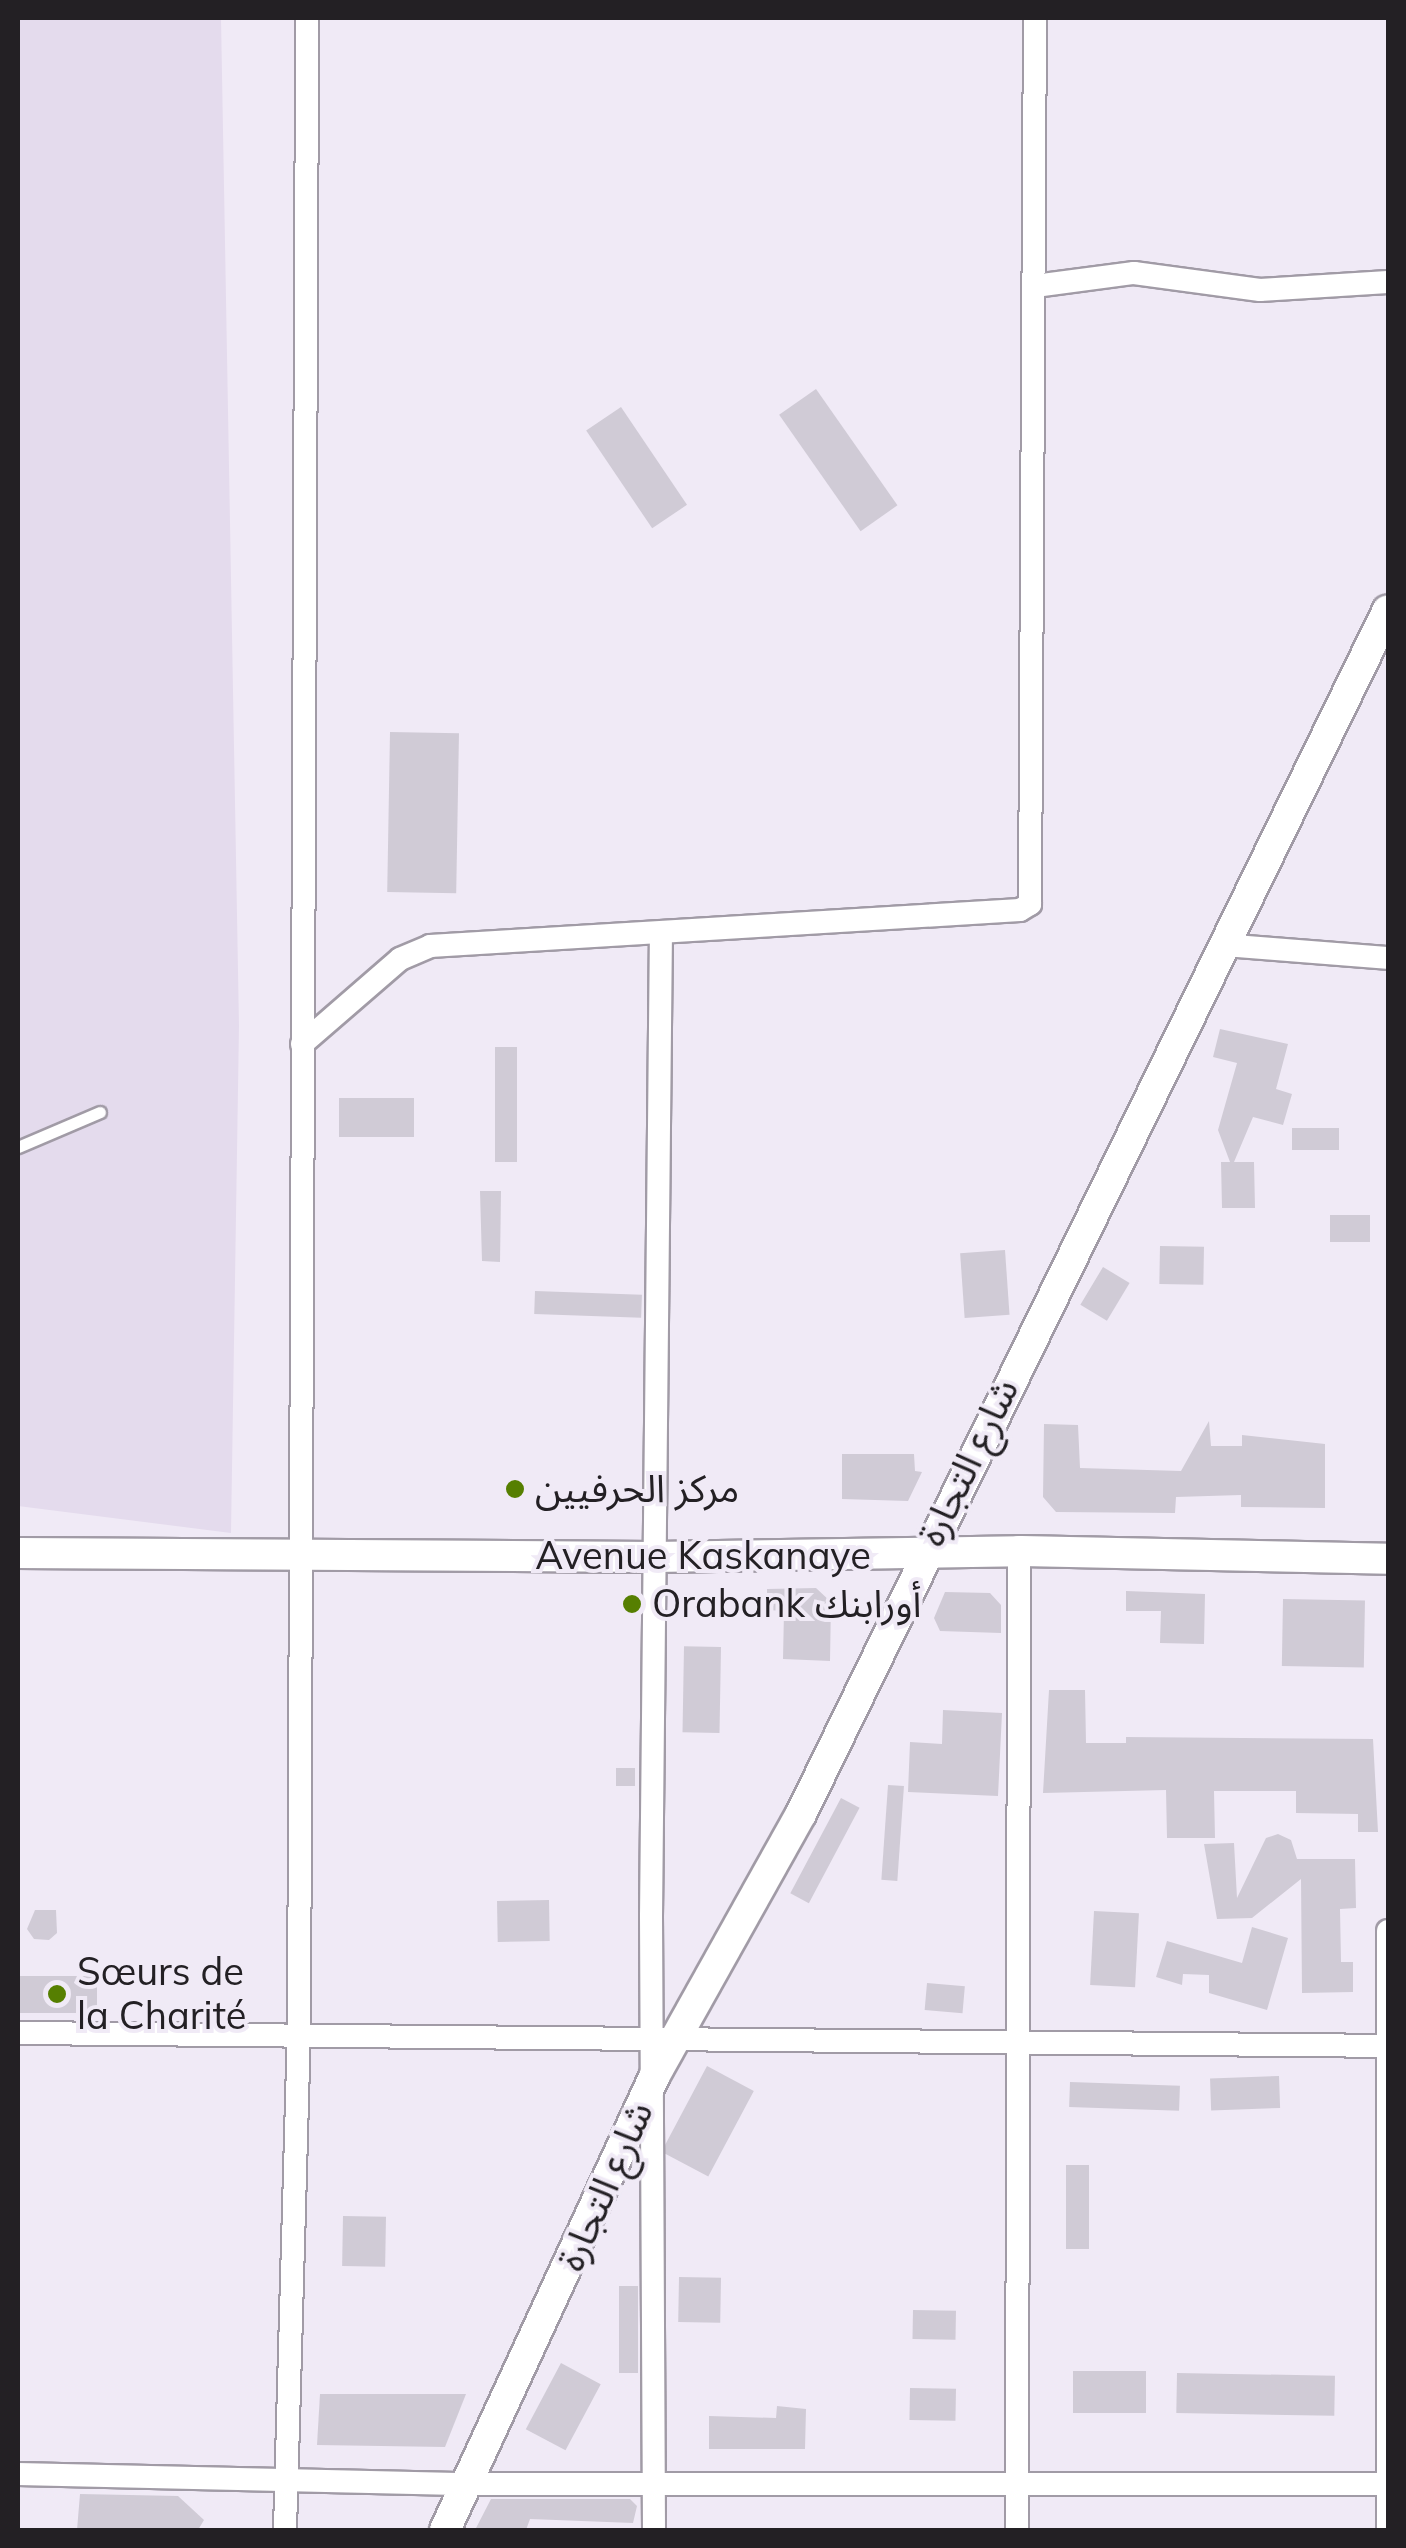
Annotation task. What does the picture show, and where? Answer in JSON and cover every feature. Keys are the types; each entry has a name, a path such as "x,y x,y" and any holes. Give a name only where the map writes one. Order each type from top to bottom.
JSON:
{"street":[{"path":"285,2530 299,2035 297,1553 307,18"},
{"path":"302,1044 400,960 430,946 660,935 1020,910 1030,904 1035,18"},
{"path":"1035,286 1134,273 1260,290 1388,282"},
{"name":"شارع التجارة","path":"445,2530 470,2484 656,2075 664,2037 800,1814 922,1556 1388,610"},
{"path":"660,935 654,1557 664,2037"},
{"path":"1223,946 1388,958"},
{"path":"1018,2530 1019,1551"},
{"name":"Avenue Kaskanaye","path":"18,1553 654,1557 922,1556 1019,1551 1388,1558"},
{"path":"1388,1932 1388,2530"},
{"path":"18,2033 1388,2046"},
{"path":"654,2530 656,2075"},
{"path":"18,2474 470,2484 1388,2484"}],"lane":[{"path":"18,1147 100,1112"}],"shaded area":[{"path":"18,18 221,18 239,1026 231,1533 18,1506"}],"building":[{"path":"816,389 897,505 861,531 779,415"},
{"path":"621,407 687,505 652,528 586,430"},
{"path":"390,732 459,733 456,893 387,892"},
{"path":"1220,1029 1288,1044 1276,1089 1292,1094 1283,1125 1253,1117 1234,1162 1254,1162 1255,1208 1222,1208 1221,1162 1230,1162 1218,1130 1237,1063 1213,1057"},
{"path":"495,1047 517,1047 517,1162 495,1162"},
{"path":"339,1098 414,1098 414,1137 339,1137"},
{"path":"1292,1128 1339,1128 1339,1150 1292,1150"},
{"path":"480,1191 501,1191 500,1262 482,1261"},
{"path":"1330,1215 1370,1215 1370,1242 1330,1242"},
{"path":"1160,1246 1204,1247 1203,1285 1159,1284"},
{"path":"1005,1250 1010,1315 965,1318 960,1253"},
{"path":"1103,1267 1130,1283 1107,1321 1080,1305"},
{"path":"535,1291 642,1295 641,1318 534,1314"},
{"path":"1209,1421 1211,1446 1242,1446 1242,1435 1325,1444 1325,1508 1241,1507 1241,1495 1176,1497 1175,1513 1056,1512 1043,1497 1044,1424 1078,1425 1080,1468 1181,1471"},
{"path":"842,1454 914,1454 915,1471 922,1472 908,1501 842,1499"},
{"path":"816,1588 831,1602 830,1661 783,1659 784,1611 767,1610 767,1589"},
{"path":"1126,1591 1205,1594 1204,1644 1160,1643 1161,1611 1126,1611"},
{"path":"945,1592 990,1593 1001,1605 1001,1633 940,1631 934,1618"},
{"path":"1283,1599 1365,1600 1364,1667 1282,1666"},
{"path":"684,1646 721,1647 719,1733 683,1732"},
{"path":"1049,1690 1085,1690 1086,1743 1126,1743 1126,1737 1373,1739 1378,1832 1358,1832 1358,1814 1296,1813 1296,1791 1214,1791 1215,1838 1167,1838 1166,1790 1043,1793"},
{"path":"943,1710 1002,1713 998,1796 908,1792 910,1742 942,1744"},
{"path":"616,1768 635,1768 635,1786 616,1786"},
{"path":"888,1785 904,1786 897,1881 881,1880"},
{"path":"841,1798 860,1808 809,1903 790,1893"},
{"path":"1278,1834 1291,1840 1297,1859 1355,1859 1356,1908 1340,1909 1341,1962 1353,1962 1353,1992 1302,1993 1301,1879 1252,1918 1217,1919 1204,1844 1234,1843 1237,1898 1266,1838"},
{"path":"549,1900 550,1941 498,1942 497,1901"},
{"path":"35,1910 56,1910 57,1933 49,1940 34,1939 27,1929"},
{"path":"1094,1911 1139,1913 1135,1987 1090,1985"},
{"path":"1252,1927 1288,1938 1267,2010 1209,1993 1209,1975 1183,1974 1182,1985 1156,1977 1167,1941 1242,1963"},
{"name":"Sœurs de la Charité","path":"18,1976 97,1976 97,2013 18,2013"},
{"path":"927,1983 965,1986 963,2013 925,2010"},
{"path":"707,2066 754,2091 708,2177 661,2152"},
{"path":"1279,2076 1280,2108 1211,2110 1210,2078"},
{"path":"1070,2082 1180,2086 1179,2111 1069,2107"},
{"path":"1066,2165 1089,2165 1089,2249 1066,2249"},
{"path":"343,2216 386,2217 385,2267 342,2266"},
{"path":"679,2277 721,2278 720,2323 678,2322"},
{"path":"619,2286 638,2286 638,2373 619,2373"},
{"path":"913,2310 956,2311 955,2340 912,2339"},
{"path":"561,2363 601,2384 566,2450 526,2429"},
{"path":"1073,2371 1146,2371 1146,2413 1073,2413"},
{"path":"1177,2373 1335,2376 1334,2416 1176,2413"},
{"path":"910,2388 956,2389 955,2421 909,2420"},
{"path":"320,2394 466,2394 445,2447 317,2445"},
{"path":"777,2406 806,2409 805,2449 709,2449 709,2416 776,2418"},
{"path":"80,2494 178,2496 204,2520 198,2530 77,2530"},
{"path":"491,2499 630,2499 637,2506 633,2523 530,2519 526,2530 475,2530"}],"place":[{"name":"مركز الحرفيين","path":"515,1489"},
{"name":"Orabank أورابنك","path":"632,1604"},
{"name":"Sœurs de la Charité","path":"57,1994"}]}
